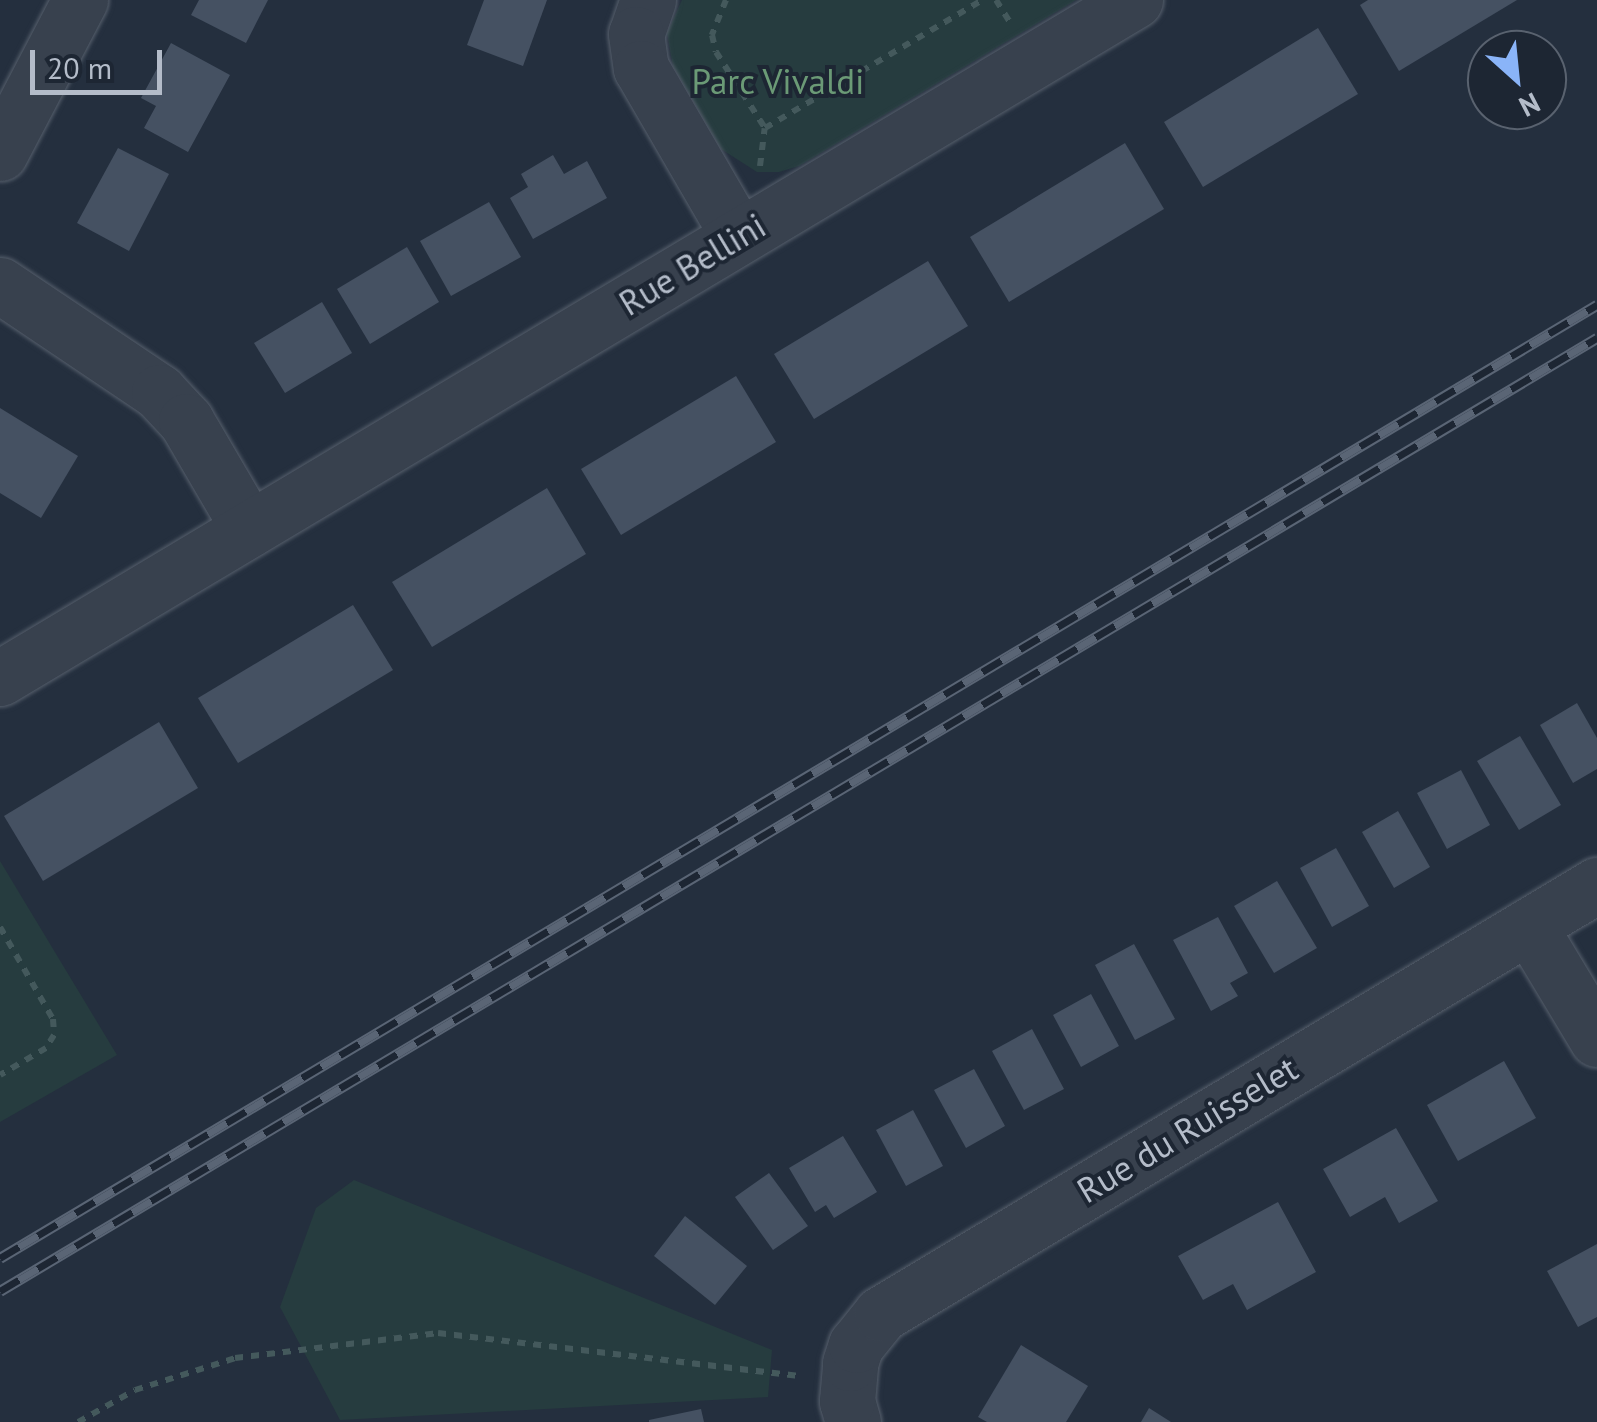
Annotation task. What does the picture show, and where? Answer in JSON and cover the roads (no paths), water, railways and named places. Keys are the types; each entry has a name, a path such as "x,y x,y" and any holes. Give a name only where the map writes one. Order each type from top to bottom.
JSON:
{"street":[{"path":"0,153 80,0"},
{"path":"648,0 636,34 641,68 738,235"},
{"name":"Rue Bellini","path":"0,678 1135,0"},
{"path":"0,285 159,392 186,420 250,529"},
{"name":"Rue du Ruisselet","path":"850,1402 856,1345 866,1329 897,1303 1597,885"},
{"path":"1528,926 1597,1039"}],"railway":[{"path":"0,1258 1597,305"},
{"path":"0,1291 1597,338"}],"park label":[{"name":"Parc Vivaldi","path":"778,81"}]}
